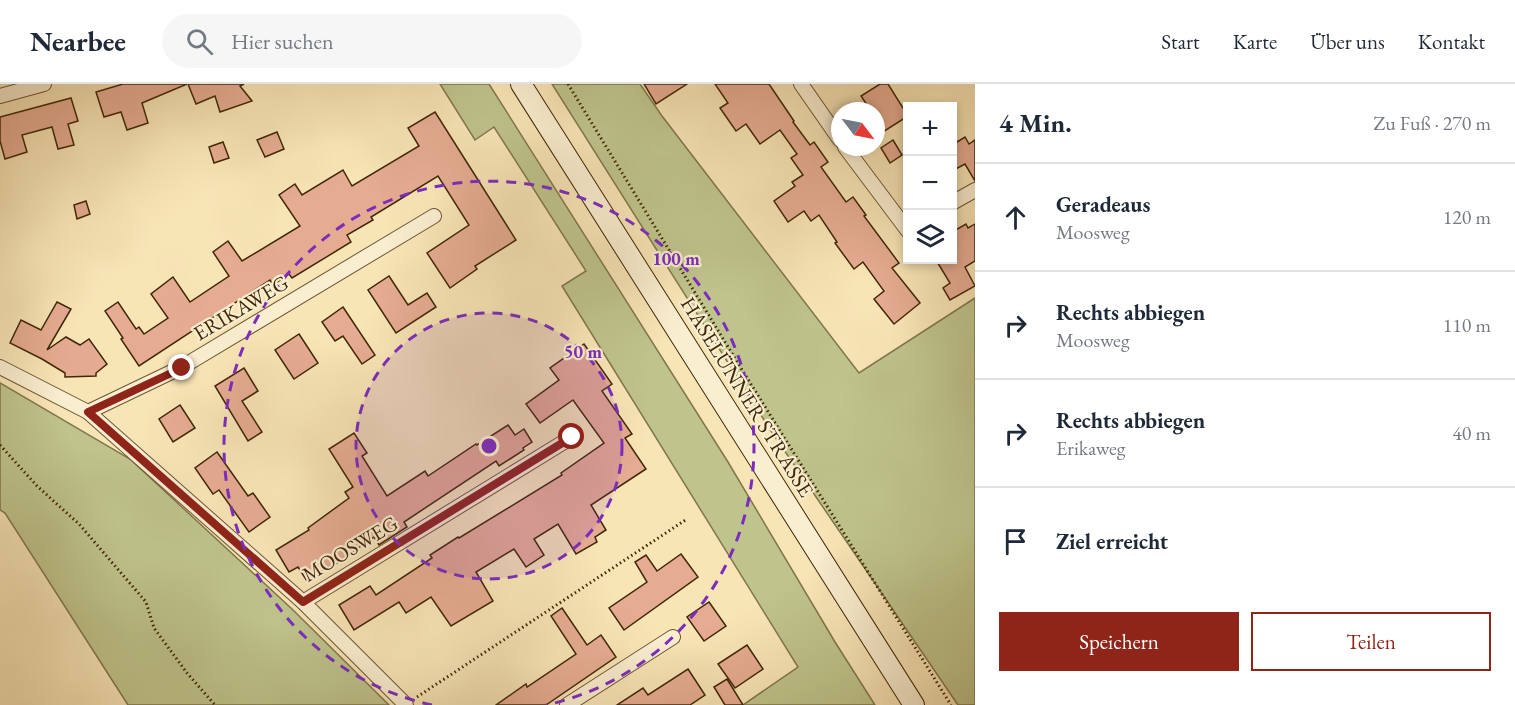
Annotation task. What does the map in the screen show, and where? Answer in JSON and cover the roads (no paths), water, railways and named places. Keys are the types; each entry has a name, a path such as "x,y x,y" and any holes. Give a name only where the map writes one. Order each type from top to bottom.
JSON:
{"street":[{"path":"0,96 44,84"},
{"name":"HASELÜNNER STRASSE","path":"521,84 914,705"},
{"path":"801,84 831,127"},
{"path":"852,156 903,226"},
{"path":"957,200 975,190"},
{"name":"ERIKAWEG","path":"88,412 182,368 434,216"},
{"path":"0,367 88,412"},
{"name":"MOOSWEG","path":"88,412 303,602 572,437"},
{"path":"303,602 406,705"},
{"path":"567,705 673,637"}]}
